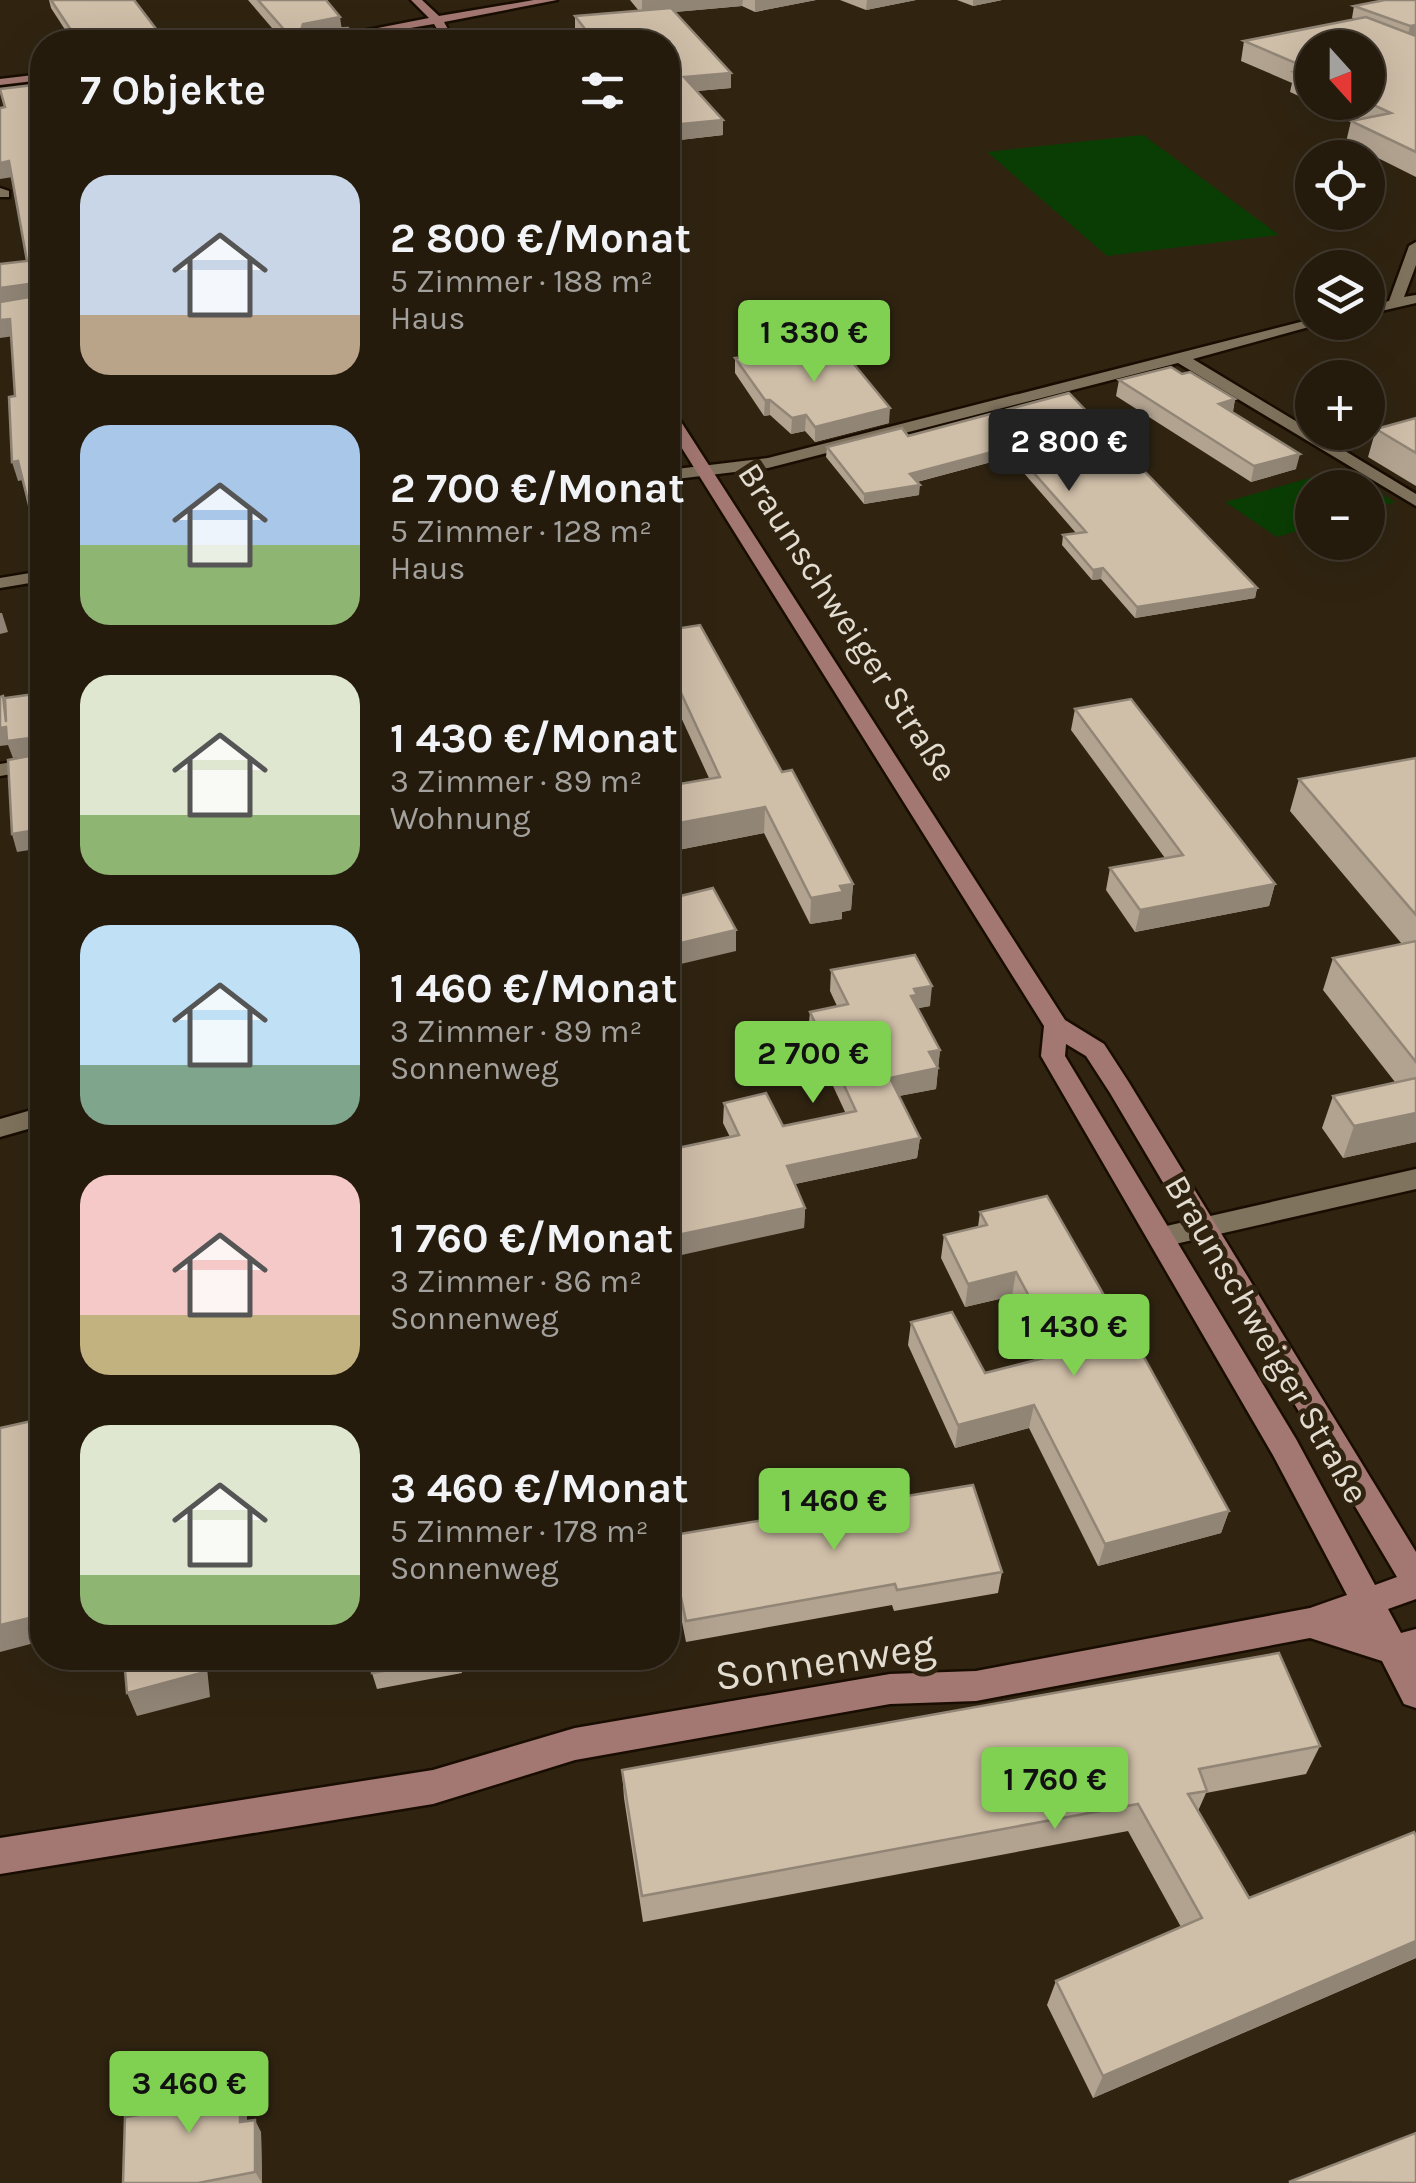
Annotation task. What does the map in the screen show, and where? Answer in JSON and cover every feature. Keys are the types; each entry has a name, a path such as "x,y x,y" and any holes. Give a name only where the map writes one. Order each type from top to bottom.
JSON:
{"street":[{"path":"416,0 443,30"},
{"path":"380,30 552,0"},
{"path":"437,20 443,6"},
{"path":"0,82 30,78"},
{"path":"1395,304 1416,246"},
{"path":"1385,306 1416,298"},
{"path":"680,473 768,463 1295,328"},
{"path":"1181,358 1416,501"},
{"name":"Braunschweiger Straße","path":"680,433 1056,1026 1095,1050 1416,1582"},
{"path":"2,577 30,576"},
{"path":"0,770 30,765"},
{"name":"Braunschweiger Straße","path":"1056,1026 1053,1056 1162,1236 1368,1600 1405,1647 1416,1694"},
{"path":"0,1128 30,1119"},
{"path":"1162,1236 1416,1179"},
{"name":"Sonnenweg","path":"0,1856 432,1787 575,1744 890,1689 976,1686 1310,1623 1416,1582"},
{"name":"Sonnenweg","path":"1310,1623 1405,1647"}],"green space":[{"path":"1143,135 1279,235 1107,256 987,152"},
{"path":"1295,482 1295,532 1277,537 1225,502"}],"building":[{"path":"51,0 134,0 157,30 71,30"},
{"path":"258,0 326,0 340,17 303,24 301,30 284,30"},
{"path":"1416,0 1416,25 1354,6"},
{"path":"671,8 731,73 684,77 723,120 680,124 680,30 586,30 575,16"},
{"path":"1366,17 1416,36 1416,152 1351,121 1385,120 1385,114 1391,113 1385,110 1385,30 1300,30"},
{"path":"1295,31 1295,63 1244,41"},
{"path":"30,85 30,284 0,288 0,264 27,261 9,161 0,163 0,108 5,107 0,89"},
{"path":"30,297 29,505 18,461 12,462 9,397 15,396 10,319 0,320 0,302"},
{"path":"839,346 890,408 815,427 806,415 792,418 765,400 735,358"},
{"path":"1171,367 1182,374 1190,372 1235,399 1219,404 1300,454 1254,466 1119,380"},
{"path":"1069,393 1257,588 1137,607 1103,568 1093,570 1063,535 1086,532 1011,447 910,474 920,485 864,494 827,447 902,428 908,436"},
{"path":"1416,418 1416,453 1385,434 1385,427"},
{"path":"700,625 782,772 792,770 853,884 840,886 843,892 811,898 765,807 680,823 680,784 720,777 680,691 680,628"},
{"path":"30,695 30,738 7,741 6,727 0,728 0,697 3,696 6,722 5,698"},
{"path":"1131,699 1275,884 1140,910 1110,868 1183,855 1075,709"},
{"path":"30,756 30,831 12,834 8,760"},
{"path":"1416,758 1416,915 1299,779"},
{"path":"713,888 736,930 680,943 680,896"},
{"path":"1416,941 1416,1062 1333,958"},
{"path":"915,955 932,986 914,989 917,995 911,996 940,1050 929,1052 938,1068 890,1078 920,1138 787,1166 805,1208 680,1234 680,1147 739,1135 724,1103 766,1093 783,1126 856,1111 810,1012 848,1004 831,970"},
{"path":"1416,1078 1416,1113 1354,1126 1333,1096"},
{"path":"1047,1196 1105,1297 1110,1296 1229,1511 1105,1544 1034,1405 958,1425 911,1322 952,1312 985,1373 1060,1354 1016,1272 968,1284 944,1235 987,1225 980,1212"},
{"path":"30,1421 30,1618 0,1625 0,1428"},
{"path":"973,1485 1002,1572 897,1590 895,1584 686,1621 680,1593 680,1534"},
{"path":"1279,1653 1320,1746 1199,1769 1207,1791 1188,1794 1249,1898 1414,1832 1416,1941 1103,2076 1056,1981 1202,1918 1138,1804 642,1896 622,1770"},
{"path":"125,1670 201,1670 201,1673 127,1693"},
{"path":"240,2078 240,2122 255,2120 255,2172 198,2183 123,2183 125,2117 139,2115 140,2096"},
{"path":"1416,2133 1416,2183 1289,2182"}]}
